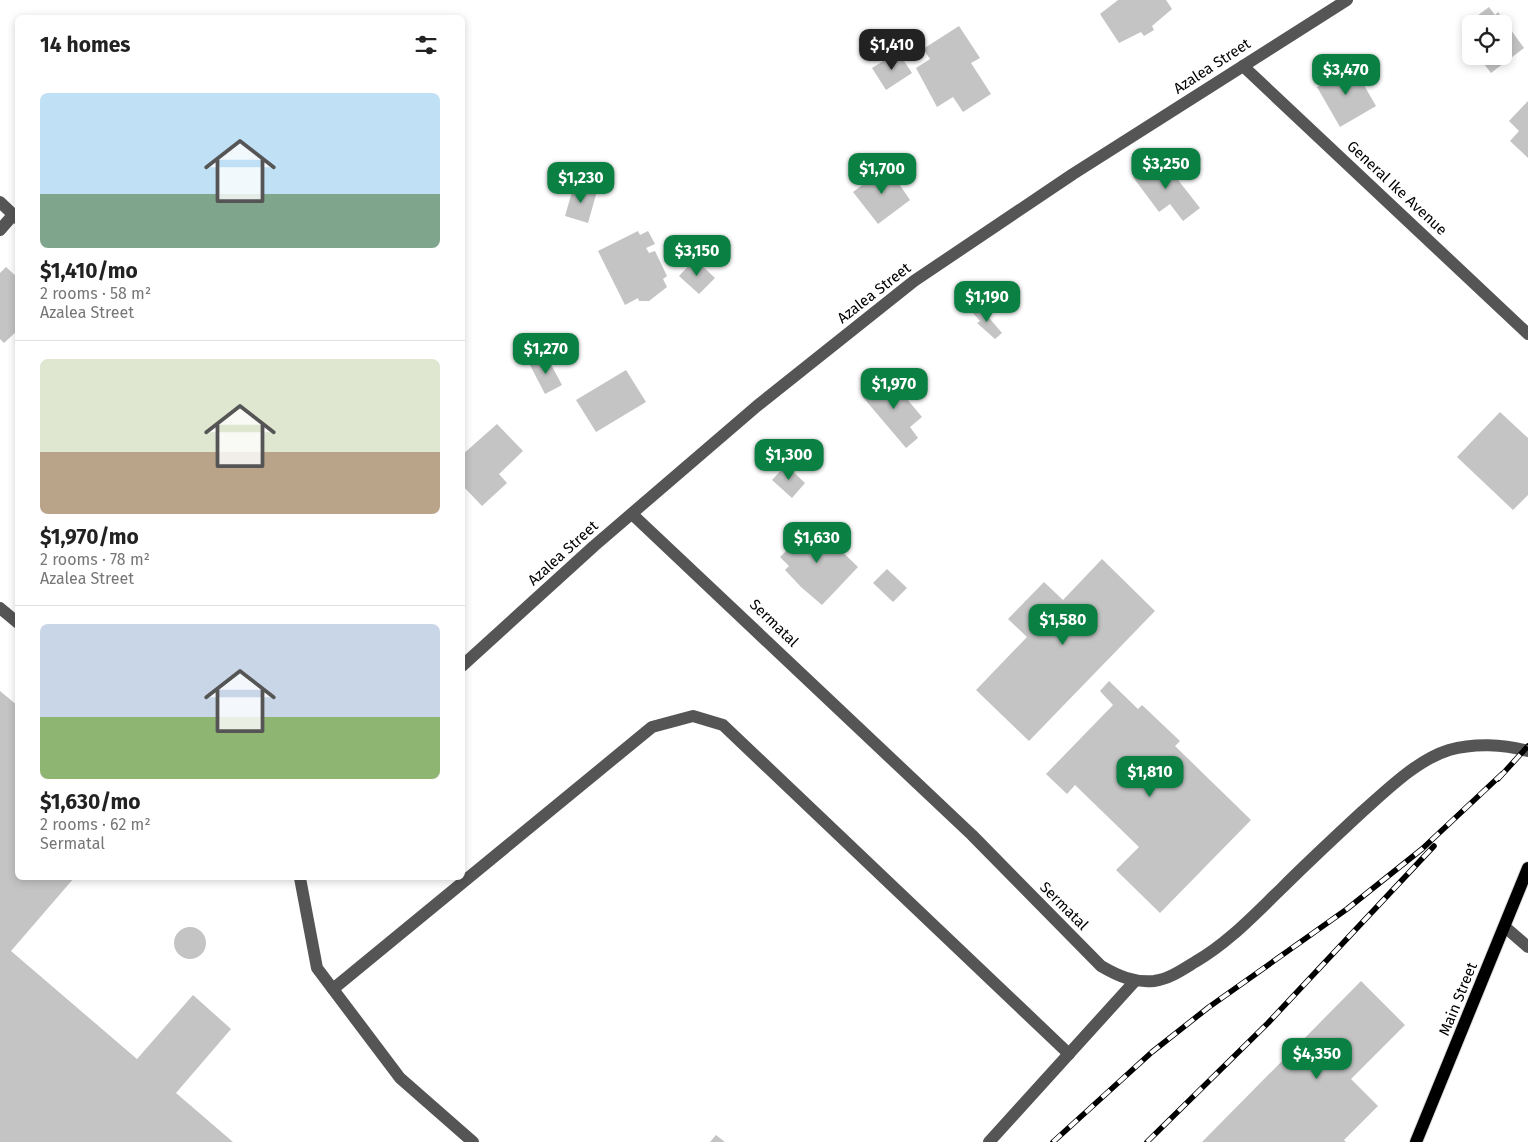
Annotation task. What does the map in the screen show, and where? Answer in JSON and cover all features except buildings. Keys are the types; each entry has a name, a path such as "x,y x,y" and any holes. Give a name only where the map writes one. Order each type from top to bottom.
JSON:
{"main road":[{"name":"Main Street","path":"1416,1142 1528,868"}],"street":[{"name":"Azalea Street","path":"465,663 632,514 757,406 914,281 1074,174 1347,0"},
{"name":"General Ike Avenue","path":"1243,66 1528,334"},
{"path":"0,202 15,217 0,230"},
{"name":"Sermatal","path":"632,514 972,836 1101,966 1118,976 1135,981 1155,981 1173,976 1212,952 1240,928 1387,789 1430,758 1449,750 1473,746 1499,746 1528,751"},
{"path":"0,608 15,620"},
{"path":"333,989 652,727 693,716 722,725 1070,1054"},
{"path":"300,880 317,968 400,1078 473,1142"},
{"path":"1504,927 1528,947"},
{"path":"989,1142 1135,981"}],"railway":[{"path":"1498,779 1528,746"},
{"path":"1053,1142 1152,1052 1209,1007 1347,909 1422,849 1502,774"},
{"path":"1147,1142 1268,1023 1434,846"}]}
